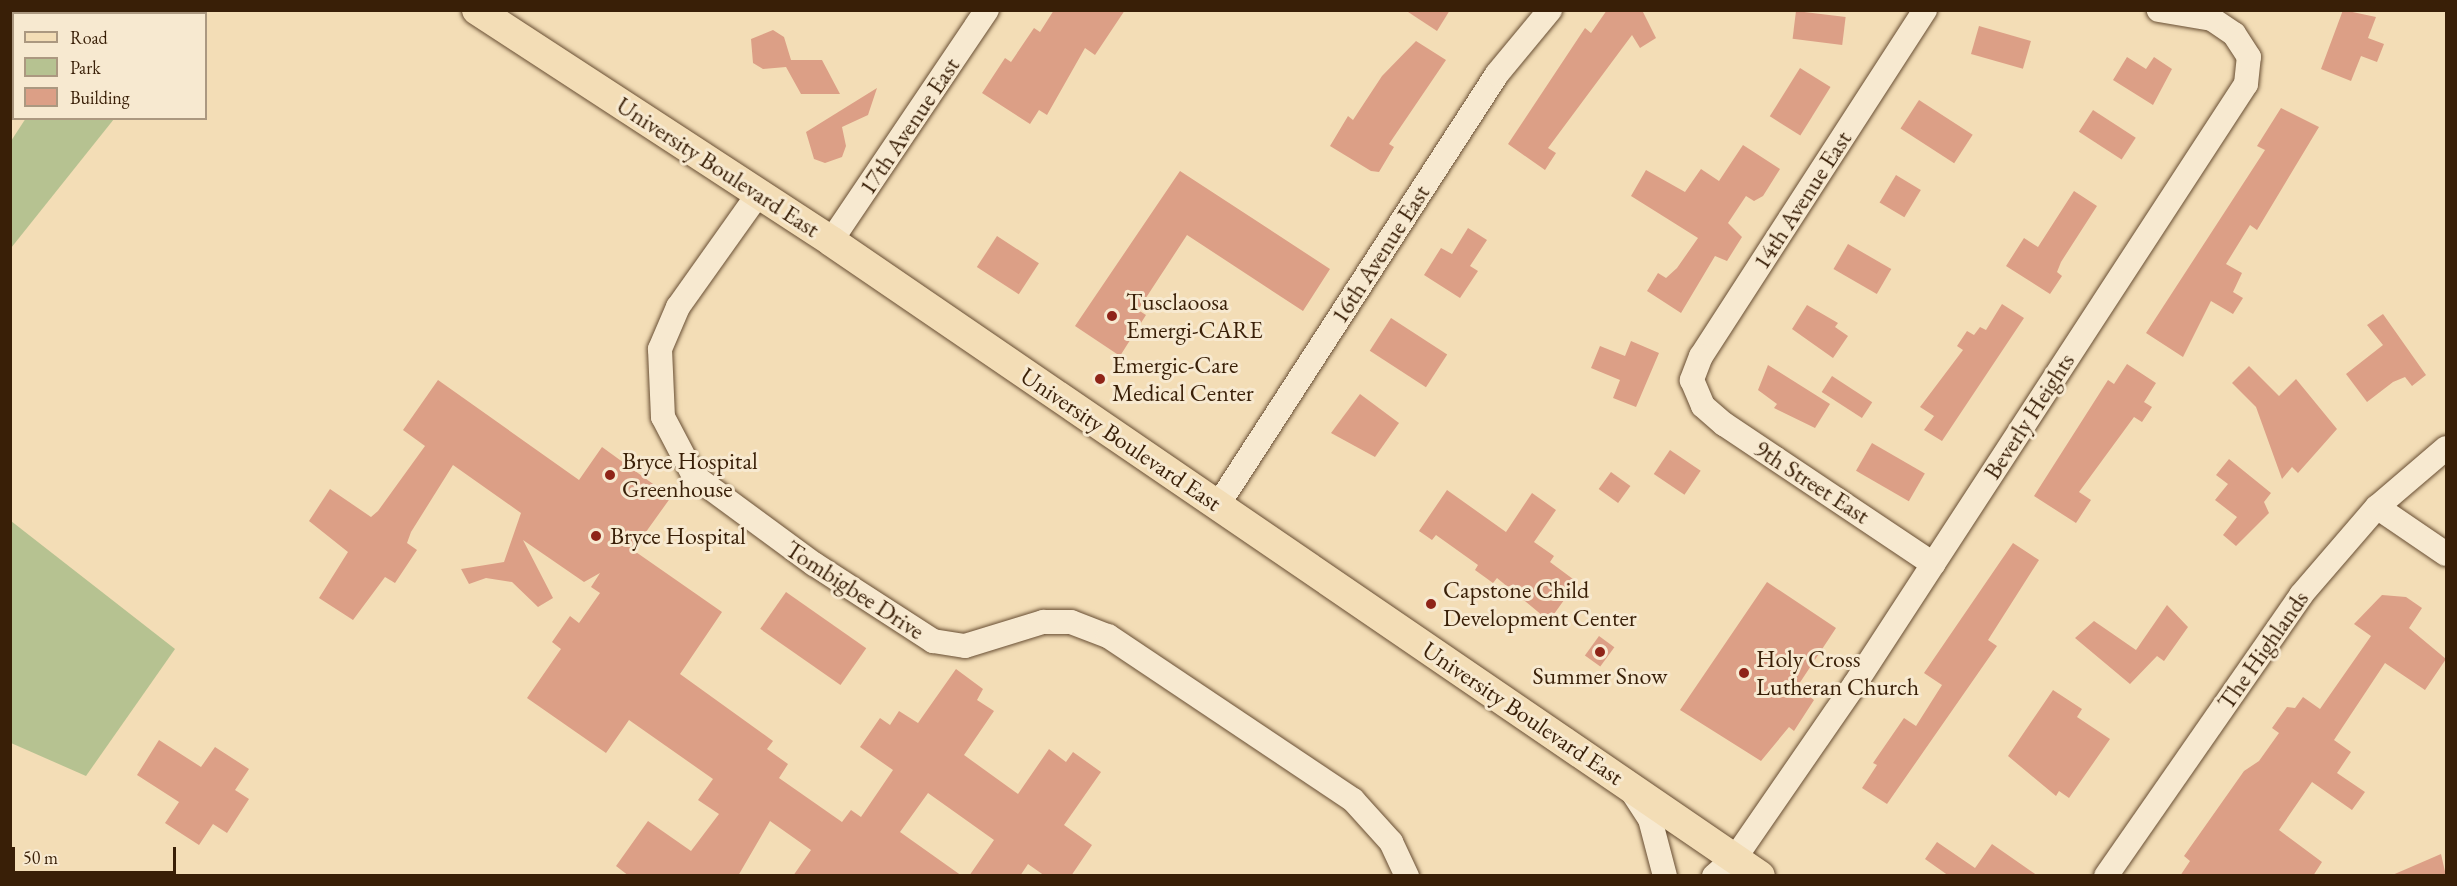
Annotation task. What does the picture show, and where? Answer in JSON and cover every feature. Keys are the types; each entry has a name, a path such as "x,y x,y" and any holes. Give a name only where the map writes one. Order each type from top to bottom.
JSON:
{"main road":[{"name":"University Boulevard East","path":"477,10 831,241 1629,786 1728,870 1760,876"}],"street":[{"name":"17th Avenue East","path":"831,241 987,10"},
{"name":"16th Avenue East","path":"1218,504 1497,74 1550,10"},
{"name":"14th Avenue East","path":"1697,394 1692,380 1701,356 1925,10"},
{"name":"Beverly Heights","path":"1728,870 1933,564 2246,84 2248,57 2235,34 2212,20 2159,10"},
{"name":"Tombigbee Drive","path":"759,193 678,307 660,349 663,417 694,476 843,584 933,640 965,646 1043,622 1071,622 1108,636 1353,800 1391,842 1407,876"},
{"name":"9th Street East","path":"1697,394 1703,406 1724,424 1933,564"},
{"name":"The Highlands","path":"2106,876 2301,595 2377,507 2446,448"},
{"path":"2377,507 2446,554"},
{"path":"1629,786 1650,819 1665,876"}],"green space":[{"path":"25,120 113,120 11,248 11,141"},
{"path":"11,521 175,649 86,776 11,743"}],"building":[{"path":"1054,10 1125,10 1095,55 1085,48 1047,115 1039,110 1030,124 982,93 1005,58 1011,62 1034,28 1040,32"},
{"path":"1405,10 1450,10 1437,31"},
{"path":"1607,10 1642,10 1656,38 1640,48 1632,35 1548,148 1556,153 1545,170 1508,144 1585,28 1591,33"},
{"path":"2343,10 2376,17 2368,38 2384,44 2377,62 2361,56 2351,81 2321,69"},
{"path":"1796,11 1846,17 1842,45 1793,39"},
{"path":"1979,26 2031,41 2023,69 1971,54"},
{"path":"773,30 784,37 791,60 822,60 840,94 801,94 786,67 763,69 753,63 751,39"},
{"path":"1416,41 1446,60 1389,144 1394,147 1379,172 1371,171 1330,146 1348,116 1353,120 1382,76"},
{"path":"2127,57 2146,69 2154,57 2172,69 2153,105 2113,80"},
{"path":"1800,68 1831,87 1800,135 1770,116"},
{"path":"877,88 868,115 842,127 846,146 842,157 825,163 814,159 806,132"},
{"path":"1919,100 1973,135 1954,163 1900,129"},
{"path":"2281,108 2319,127 2257,230 2250,225 2226,264 2242,273 2233,292 2243,298 2233,314 2211,301 2183,357 2146,333 2265,150 2257,146"},
{"path":"2093,110 2136,138 2122,160 2079,132"},
{"path":"1743,145 1780,169 1763,196 1754,201 1746,196 1728,223 1742,237 1727,261 1715,256 1681,313 1647,291 1658,273 1666,278 1677,268 1698,238 1631,196 1646,170 1685,192 1701,169 1719,181"},
{"path":"1180,171 1330,269 1303,311 1187,235 1138,310 1146,315 1120,356 1075,326"},
{"path":"1896,175 1921,190 1904,217 1880,202"},
{"path":"2074,191 2097,206 2061,262 2057,272 2062,276 2050,294 2006,266 2024,238 2038,247"},
{"path":"1468,228 1487,240 1470,266 1478,271 1460,298 1424,275 1441,248 1452,254"},
{"path":"997,236 1039,263 1019,294 977,267"},
{"path":"1848,244 1891,269 1877,294 1834,269"},
{"path":"2002,304 2024,318 1942,441 1924,430 1934,416 1920,407 1963,350 1957,346 1967,331 1974,335 1980,327 1986,330"},
{"path":"1807,305 1838,323 1835,327 1848,336 1833,358 1792,329"},
{"path":"2383,314 2426,375 2412,386 2405,377 2393,382 2367,402 2346,374 2383,345 2367,325"},
{"path":"1391,318 1447,354 1426,387 1370,351"},
{"path":"1631,341 1659,353 1636,407 1613,398 1620,380 1591,368 1600,346 1625,356"},
{"path":"2127,364 2156,383 2144,402 2152,407 2142,422 2134,417 2079,492 2091,500 2076,523 2034,496 2108,380 2114,384"},
{"path":"1768,365 1830,404 1815,428 1774,408 1777,404 1758,390"},
{"path":"2249,366 2279,396 2296,379 2337,429 2298,473 2292,467 2282,479 2256,407 2232,383"},
{"path":"1832,376 1872,402 1862,418 1822,392"},
{"path":"438,380 579,480 602,447 671,497 633,550 722,612 680,674 773,741 767,749 788,764 779,778 842,822 851,810 861,817 893,770 860,747 880,718 890,725 899,711 918,723 956,669 983,689 977,700 994,711 964,755 1018,794 1049,749 1066,762 1073,752 1101,772 1064,825 1092,845 1071,876 1045,876 1028,864 1020,876 969,876 994,840 928,793 900,832 962,876 793,876 811,850 770,821 738,876 629,876 616,866 648,821 691,851 719,814 698,800 713,779 629,720 606,753 527,698 561,649 552,642 570,616 579,623 600,593 591,587 600,573 584,582 523,540 553,598 538,607 512,582 486,578 469,584 461,569 504,562 521,513 453,465 411,532 407,543 417,550 395,583 385,577 353,620 319,598 348,552 309,521 330,489 371,517 378,511 425,446 403,430"},
{"path":"1360,394 1399,423 1375,457 1331,433"},
{"path":"1872,443 1925,474 1909,501 1856,471"},
{"path":"1670,450 1701,471 1684,495 1654,474"},
{"path":"2229,459 2271,493 2264,502 2269,513 2236,546 2223,535 2237,517 2215,500 2228,484 2216,475"},
{"path":"1611,472 1630,486 1618,503 1599,489"},
{"path":"1447,490 1506,532 1532,493 1556,510 1534,542 1554,556 1550,562 1577,582 1549,621 1497,578 1493,583 1475,570 1478,565 1436,535 1432,540 1419,531"},
{"path":"2013,543 2039,560 1988,640 1997,646 1887,804 1862,788 1877,765 1873,763 1904,718 1916,726 1942,685 1924,673"},
{"name":"Holy Cross Lutheran Church","path":"1767,582 1836,628 1797,687 1814,700 1794,731 1789,727 1761,761 1680,710"},
{"path":"786,592 866,648 840,685 760,629"},
{"path":"2382,595 2406,597 2422,608 2409,628 2446,659 2425,690 2385,663 2334,740 2351,752 2337,773 2365,792 2352,810 2312,782 2279,830 2322,862 2313,876 2180,876 2190,861 2184,856 2244,771 2259,761 2279,733 2272,728 2287,707 2295,708 2303,697 2320,709 2371,636 2354,624"},
{"path":"2167,605 2188,627 2164,661 2157,656 2130,684 2075,638 2094,621 2136,650"},
{"name":"Summer Snow","path":"1599,636 1614,647 1600,667 1585,655"},
{"path":"2053,690 2082,709 2077,717 2110,739 2069,798 2059,791 2056,796 2008,756"},
{"path":"159,740 201,767 215,747 249,769 235,790 249,799 227,833 213,824 199,845 165,823 179,802 137,775"},
{"path":"1937,842 1975,868 1992,844 2038,876 1949,876 1925,859"},
{"path":"2441,854 2446,876 2390,876"}],"place":[{"name":"Tusclaoosa Emergi-CARE","path":"1112,316"},
{"name":"Emergic-Care Medical Center","path":"1100,379"},
{"name":"Bryce Hospital Greenhouse","path":"610,475"},
{"name":"Bryce Hospital","path":"596,536"},
{"name":"Capstone Child Development Center","path":"1431,604"},
{"name":"Summer Snow","path":"1600,652"},
{"name":"Holy Cross Lutheran Church","path":"1744,673"}]}
